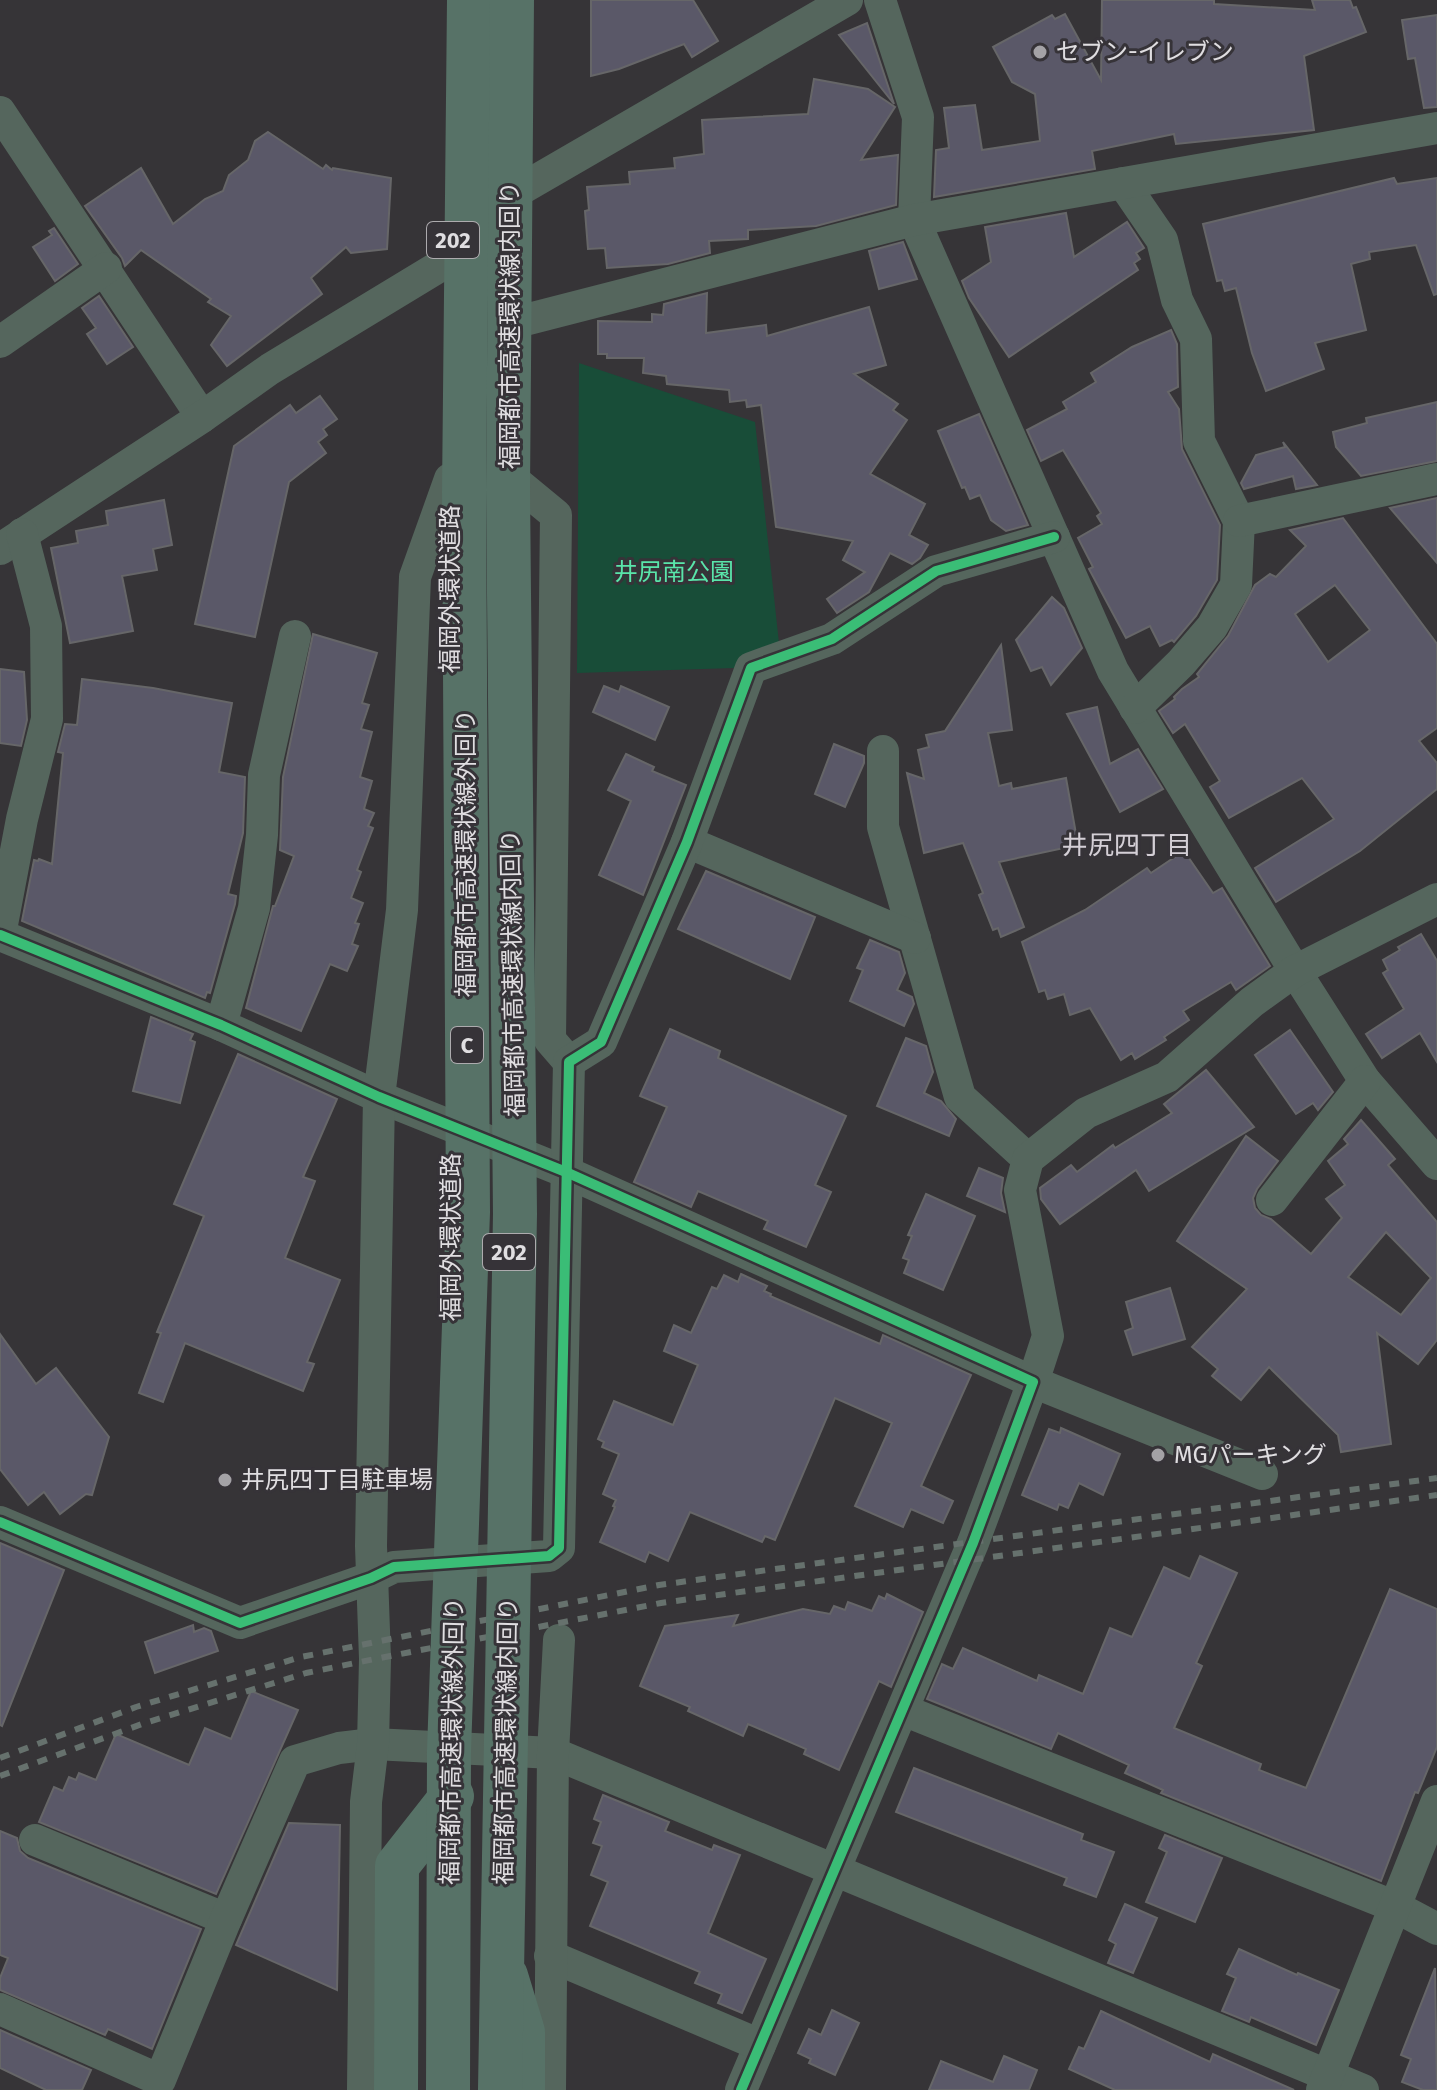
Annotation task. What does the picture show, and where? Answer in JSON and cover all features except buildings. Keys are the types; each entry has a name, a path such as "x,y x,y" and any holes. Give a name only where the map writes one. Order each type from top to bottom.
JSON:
{"highway":[{"name":"福岡外環状道路","path":"447,2090 452,1796 450,479 454,337 455,0"},
{"name":"福岡都市高速環状線外回り","path":"447,2090 449,1751 468,1212 464,492 469,0"},
{"name":"福岡都市高速環状線内回り","path":"506,2086 515,1214 508,506 512,0"},
{"name":"202","path":"506,2086 505,1751 518,0"},
{"path":"396,2090 397,1866 452,1796"}],"street":[{"path":"847,0 516,192 453,258 270,369 11,542 46,626 47,719 22,819 0,935 221,1025 379,1097 566,1172 1033,1382 1262,1474"},
{"path":"880,0 918,117 914,220 1113,671 1365,1081 1437,1164"},
{"path":"0,112 11,150 106,268 202,417"},
{"path":"517,322 914,220 1437,128"},
{"path":"1123,183 1162,240 1177,300 1196,339 1199,441 1239,521 1236,585 1212,627 1135,708"},
{"path":"0,342 106,268"},
{"path":"363,2090 366,1802 373,1744 375,1659 371,1578 379,1097 402,910 415,577 450,479"},
{"path":"1239,521 1437,479"},
{"path":"0,1522 240,1623 371,1578 394,1567 549,1556 559,1548 569,1062 550,1040 556,515 516,482"},
{"path":"569,1062 601,1042 687,842 751,668 832,639 936,571 1054,537"},
{"path":"221,1025 254,908 262,835 264,775 295,636"},
{"path":"883,751 883,827 960,1097 1028,1159"},
{"path":"687,842 915,938"},
{"path":"741,2090 973,1543 1048,1336 1020,1190 1028,1159 1086,1113 1167,1077 1252,1002 1295,971 1437,899"},
{"path":"1272,1200 1365,1081"},
{"path":"550,2090 553,1753 559,1640"},
{"path":"903,1710 1396,1907 1437,1929"},
{"path":"0,2009 160,2080 295,1761 339,1748 373,1744 553,1753 836,1869 1325,2082 1363,2090"},
{"path":"1325,2082 1434,1822"},
{"path":"35,1840 226,1919"},
{"path":"550,1956 760,2045"}],"green space":[{"name":"井尻南公園","path":"579,363 755,422 779,643 734,668 577,673"}],"railway":[{"path":"0,1758 136,1707 301,1657 659,1585 1437,1478"},
{"path":"0,1776 142,1724 306,1673 661,1603 1437,1495"}],"cycle path":[{"path":"0,1522 240,1623 371,1578 394,1567 549,1556 559,1548 569,1062 601,1042 687,842 751,668 832,639 936,571 1054,537"},
{"path":"0,935 221,1025 379,1097 566,1172 1033,1382 973,1543 741,2090"}],"place":[{"name":"セブン-イレブン","path":"1040,52"},
{"name":"MGパーキング","path":"1158,1455"},
{"name":"井尻四丁目駐車場","path":"225,1480"}],"district":[{"name":"井尻四丁目","path":"1127,845"}]}
